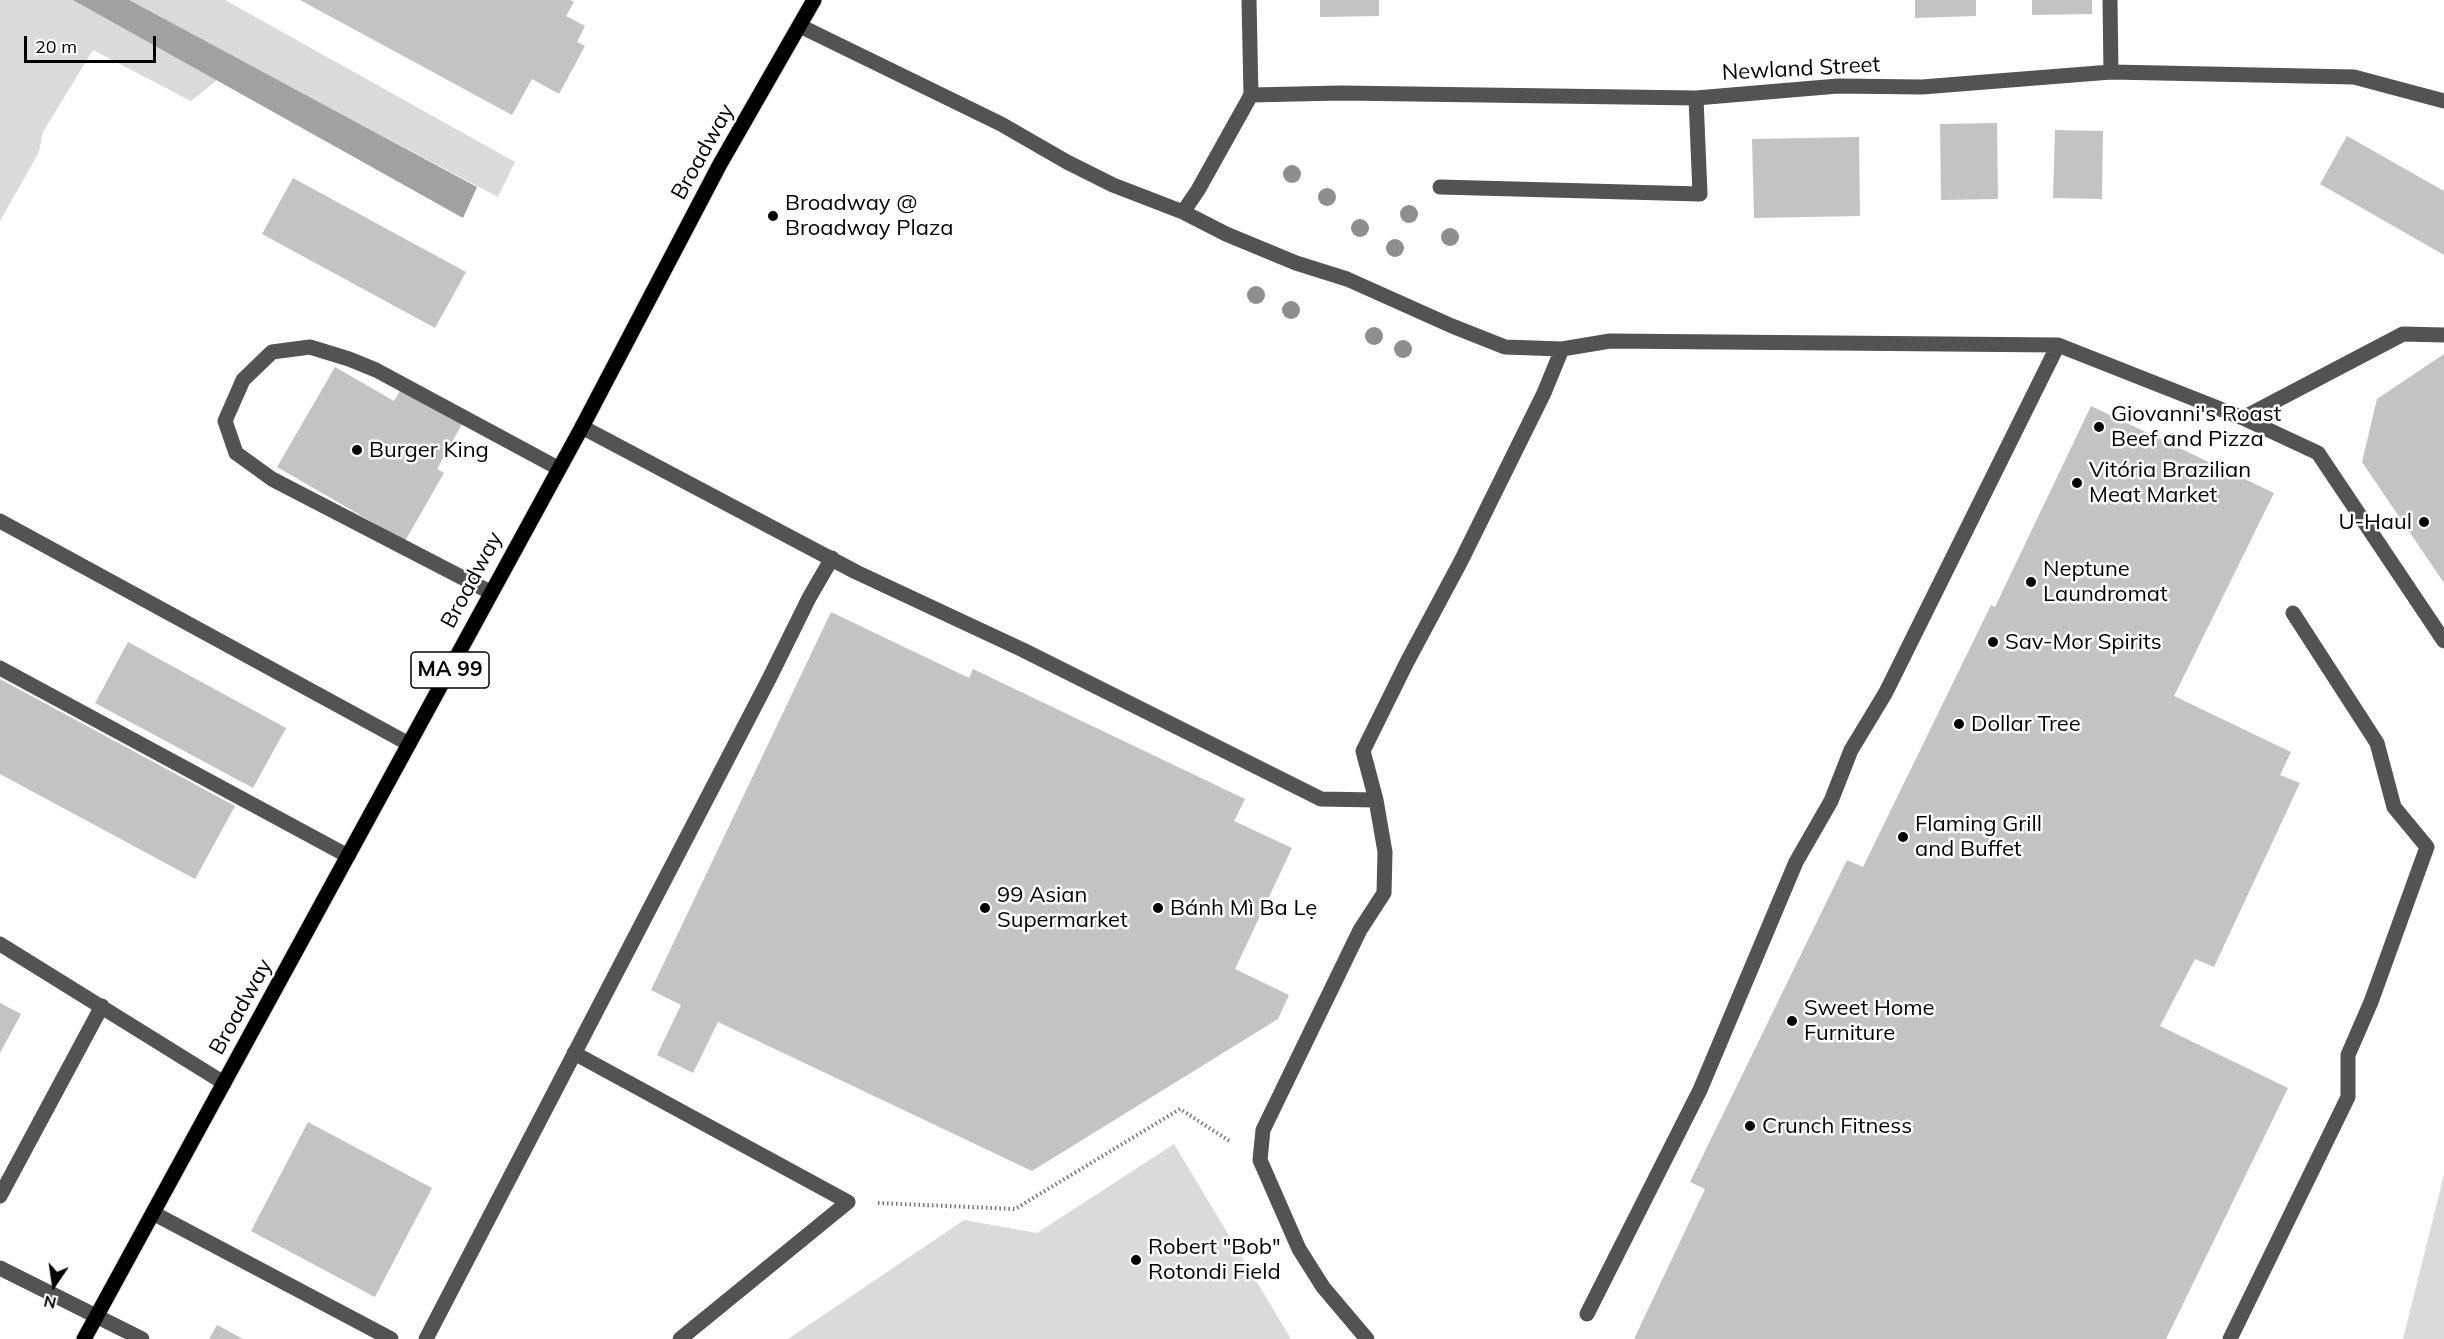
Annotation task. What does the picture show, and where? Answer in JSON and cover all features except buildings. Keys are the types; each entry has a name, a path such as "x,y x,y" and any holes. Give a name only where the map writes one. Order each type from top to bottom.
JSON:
{"main road":[{"name":"Broadway","path":"84,1339 582,427 720,164 814,0"}],"street":[{"path":"1183,212 1198,190 1251,95 1249,0"},
{"path":"2110,0 2111,72"},
{"path":"800,26 1001,124 1067,162 1113,185 1183,212 1236,238 1296,263 1347,279 1442,322 1505,347 1562,349 1610,341 2058,345 2243,418 2318,453 2444,641"},
{"name":"Newland Street","path":"1251,95 1341,93 1696,98 1838,86 1922,87 2111,72 2354,77 2444,101"},
{"path":"1440,187 1700,194 1696,98"},
{"path":"2243,418 2403,334 2444,335"},
{"path":"1587,1314 1700,1090 1796,862 1831,801 1851,750 1886,692 2058,345"},
{"path":"490,592 272,479 236,453 225,421 243,380 272,352 310,347 376,370 558,468"},
{"path":"1368,1339 1323,1287 1299,1250 1260,1160 1263,1130 1360,930 1384,893 1385,852 1376,800 1363,751 1461,561 1544,393 1562,349"},
{"path":"582,427 832,558 1023,650 1321,799 1376,800"},
{"path":"0,521 410,744"},
{"path":"426,1339 765,688 809,598 832,558"},
{"path":"2230,1339 2348,1097 2348,1055 2371,1002 2427,847 2394,807 2377,743 2293,613"},
{"path":"0,668 348,856"},
{"path":"0,944 224,1083"},
{"path":"0,1196 102,1006"},
{"path":"574,1053 848,1202 680,1339"},
{"path":"153,1213 391,1339"},
{"path":"0,1268 142,1339"}],"path":[{"path":"848,1202 1015,1209 1180,1109 1260,1160"}],"shaded area":[{"path":"0,0 225,0 515,162 498,197 249,65 217,80 191,101 93,50 43,132 39,152 0,221"},
{"path":"73,0 129,0 477,187 463,218"},
{"name":"Robert \"Bob\" Rotondi Field","path":"1174,1144 1291,1339 788,1339 964,1220 1037,1233"},
{"path":"2444,1175 2444,1339 2403,1339"}],"place":[{"name":"Broadway @ Broadway Plaza","path":"773,216"},
{"name":"Giovanni's Roast Beef and Pizza","path":"2099,427"},
{"name":"Burger King","path":"357,450"},
{"name":"Vitória Brazilian Meat Market","path":"2077,483"},
{"name":"U-Haul","path":"2424,522"},
{"name":"Neptune Laundromat","path":"2031,582"},
{"name":"Sav-Mor Spirits","path":"1993,642"},
{"name":"Dollar Tree","path":"1959,724"},
{"name":"Flaming Grill and Buffet","path":"1903,837"},
{"name":"99 Asian Supermarket","path":"985,908"},
{"name":"Bánh Mì Ba Lẹ","path":"1158,908"},
{"name":"Sweet Home Furniture","path":"1792,1021"},
{"name":"Crunch Fitness","path":"1750,1126"},
{"name":"Robert \"Bob\" Rotondi Field","path":"1136,1260"}]}
